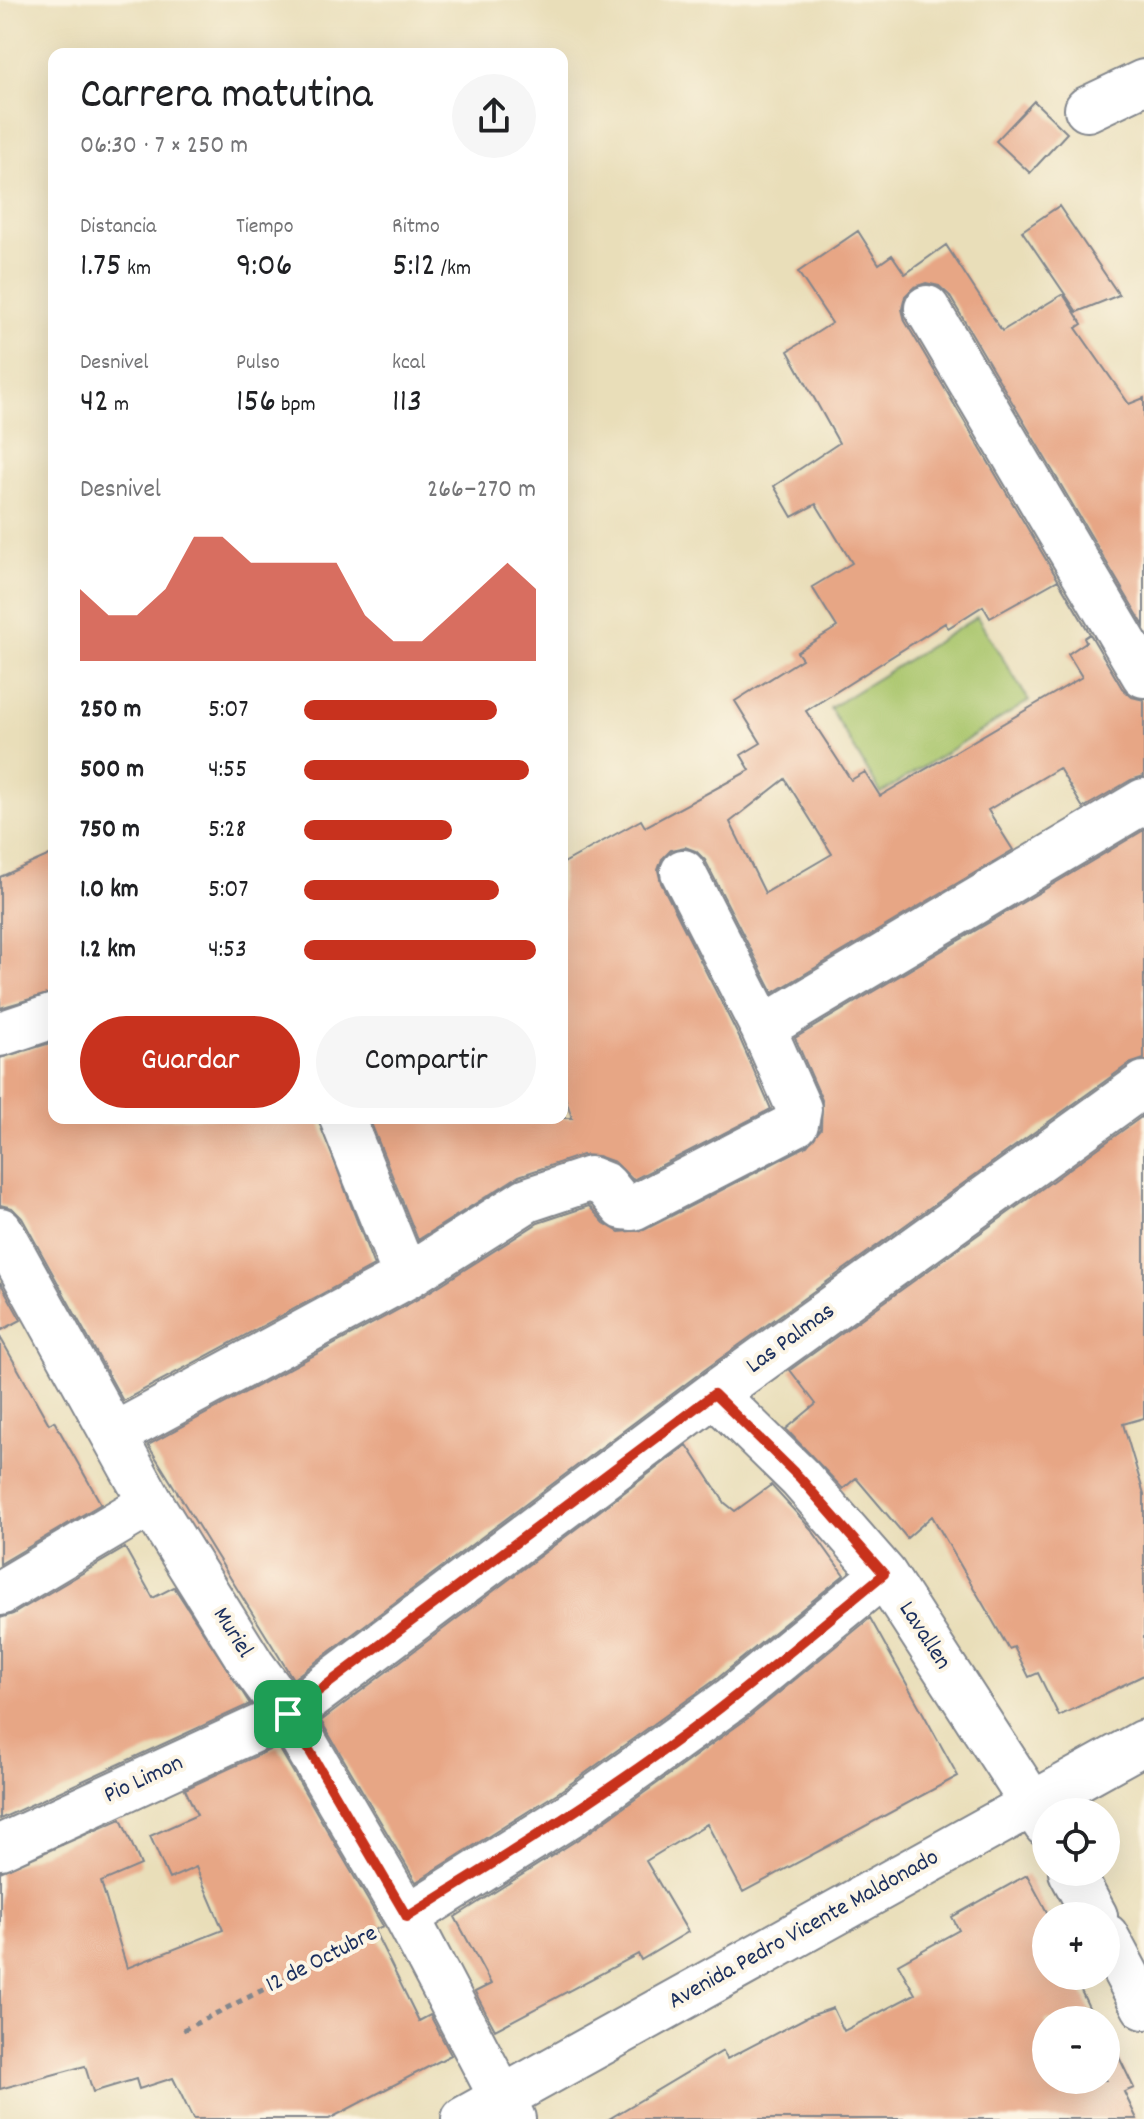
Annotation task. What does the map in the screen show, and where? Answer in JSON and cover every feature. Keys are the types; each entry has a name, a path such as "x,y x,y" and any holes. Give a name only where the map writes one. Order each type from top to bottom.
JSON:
{"street":[{"path":"1087,109 1144,82"},
{"path":"927,308 1144,675"},
{"path":"763,1028 1144,801"},
{"path":"114,1435 406,1277 527,1200 576,1181 599,1181 623,1207 633,1208 790,1129 800,1118 799,1109 763,1028 683,872"},
{"path":"0,1034 48,1018"},
{"name":"Las Palmas","path":"288,1714 714,1394 1144,1084"},
{"path":"344,1124 406,1277"},
{"name":"Muriel","path":"0,1230 151,1503 252,1665 288,1714 407,1917 508,2109"},
{"name":"Lavallen","path":"714,1394 800,1478 884,1574 1032,1801"},
{"path":"0,1593 151,1503"},
{"name":"12 de Octubre","path":"407,1917 573,1813 696,1725 884,1574"},
{"name":"Pio Limon","path":"0,1847 288,1714"},
{"name":"Avenida Pedro Vicente Maldonado","path":"1062,1798 1144,1742"},
{"name":"Avenida Pedro Vicente Maldonado","path":"464,2119 508,2109 1032,1817"},
{"path":"1120,1962 1144,2007"}],"path":[{"name":"12 de Octubre","path":"183,2030 407,1917"}],"green space":[{"path":"977,617 1029,701 881,793 830,708"}],"building":[{"path":"1034,101 1067,133 1030,173 996,141"},
{"path":"1059,206 1119,295 1077,312 1022,231"},
{"path":"858,231 879,264 892,255 905,274 946,245 1002,331 1063,294 1082,324 1076,328 1129,404 1144,398 1144,626 949,295 939,286 926,283 914,287 905,296 902,309 905,321 1122,688 1132,697 1144,700 1144,776 1131,780 1083,808 1059,768 988,810 1013,850 773,993 705,860 696,851 685,847 671,850 662,859 658,870 661,883 740,1039 771,1109 633,1180 615,1162 582,1155 519,1176 418,1240 371,1124 568,1124 568,1118 572,1118 568,1106 568,861 641,820 645,827 750,770 741,755 761,743 735,701 802,659 797,652 837,627 812,587 852,563 816,504 792,517 774,486 839,443 788,351 832,323 798,272","holes":["1058,580 1090,634 1084,638 1086,642 1068,654 1082,677 880,796 865,772 851,780 806,711 945,623 948,628 983,606 990,618","785,779 832,854 765,893 730,822"]},
{"path":"1144,830 1144,1059 1129,1064 699,1374 293,1679 148,1445 418,1299 538,1223 589,1206 604,1223 619,1232 644,1230 807,1146 821,1129 822,1100 795,1038"},
{"path":"48,856 48,994 0,1008 0,877"},
{"path":"48,1044 48,1124 320,1124 374,1266 123,1401 22,1218 12,1208 0,1205 0,1058"},
{"path":"1144,1115 1144,1418 1123,1424 1144,1494 1144,1675 1059,1716 1038,1673 1029,1677 1014,1647 1009,1649 932,1516 907,1538 856,1478 843,1489 786,1429 816,1404 790,1370"},
{"path":"0,1282 21,1320 0,1331"},
{"path":"0,1337 49,1424 54,1421 101,1504 0,1564"},
{"path":"687,1445 725,1503 735,1511 771,1485 811,1529 844,1575 718,1678 559,1792 416,1882 321,1721"},
{"path":"125,1548 153,1598 174,1587 250,1704 0,1819 0,1618 13,1614"},
{"path":"870,1618 958,1776 743,1892 707,1824 646,1861 688,1932 641,1960 638,1954 495,2030 475,1992 491,1984 455,1917 588,1833 748,1718"},
{"path":"278,1746 383,1926 374,1930 419,2021 430,2015 451,2055 329,2119 193,2119 173,2078 139,2089 136,2079 93,2092 85,2066 0,2089 0,1872 121,1819 141,1865 101,1882 127,1968 223,1930 196,1867 169,1879 150,1836 197,1815 185,1789"},
{"path":"1027,1875 1041,1902 1032,1902 1032,1990 1081,1990 1088,2006 1032,2006 1032,2094 1120,2094 1120,2059 1134,2088 1124,2092 1137,2119 609,2119 723,2051 727,2059 807,2017 833,2008 844,2031 915,1994 898,1964 959,1930 952,1917"}],"route":[{"path":"714,1394 800,1478 884,1574 733,1698 653,1756 573,1813 407,1917 288,1714 714,1394"}]}
